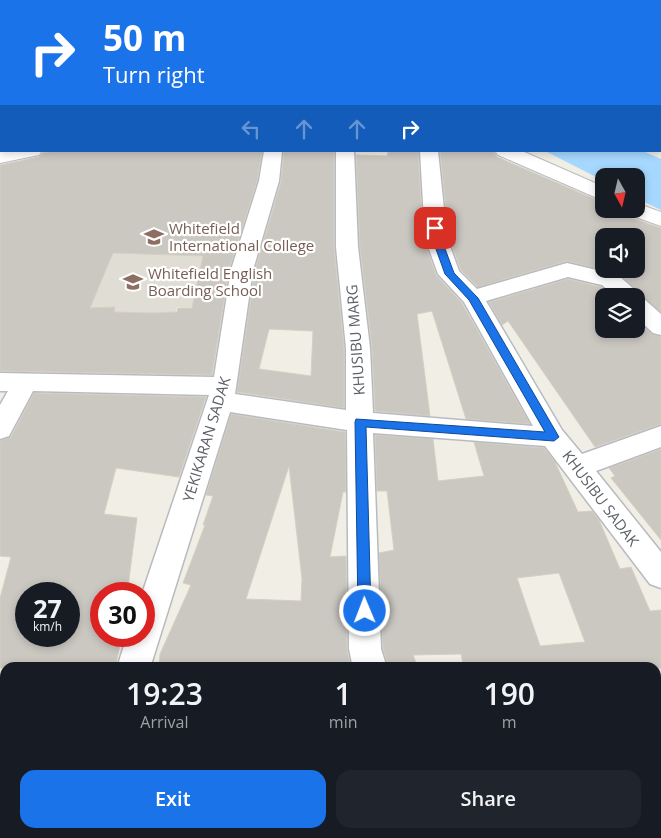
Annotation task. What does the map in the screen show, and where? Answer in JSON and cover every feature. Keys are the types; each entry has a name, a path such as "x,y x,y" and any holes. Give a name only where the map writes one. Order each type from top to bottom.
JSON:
{"main road":[{"path":"0,158 27,152"},
{"path":"507,152 595,191"},
{"path":"645,213 661,220"}],"street":[{"name":"YEKIKARAN SADAK","path":"155,602 223,394 242,270 269,181 273,152"},
{"name":"KHUSIBU MARG","path":"345,152 347,246 358,348 368,658"},
{"name":"KHUSIBU SADAK","path":"429,152 436,238 449,274 473,298 554,437 661,575"},
{"path":"473,298 567,270 610,280 619,288"},
{"path":"645,312 661,327"},
{"path":"0,429 12,382 223,394 360,422 554,437"},
{"path":"578,467 661,436"},
{"name":"YEKIKARAN SADAK","path":"135,662 140,647"}],"shaded area":[{"name":"Whitefield English Boarding School","path":"69,227 230,249 220,307 177,307 174,321 26,314"}],"water":[{"path":"547,152 645,152 661,159 661,210 645,202 645,168 595,168 595,176"}],"building":[{"path":"48,152 262,152 257,181 229,270 212,375 0,371 0,165 39,157 43,153","holes":["113,253 203,256 192,308 178,308 177,312 154,313 114,312 115,307 90,308"]},
{"path":"284,152 334,152 334,247 344,348 344,408 237,392 255,270 281,182","holes":["269,329 313,331 311,376 259,369"]},
{"path":"388,152 418,152 423,238 436,275 462,303 530,424 466,419 432,311 417,314 430,416 375,411 372,348 360,247 356,155 387,156"},
{"path":"440,152 494,152 497,157 595,199 595,218 632,218 661,228 661,312 645,300 645,288 635,288 624,278 645,278 645,228 595,228 595,268 567,261 478,287 461,270 449,238"},
{"path":"568,279 601,287 602,288 595,288 595,338 645,338 645,328 652,334 661,337 661,424 595,447 508,321 502,325 489,302"},
{"path":"34,393 206,397 179,477 116,468 104,514 137,518 129,582 90,582 90,647 120,647 116,662 0,662 0,598 11,557 0,556 0,441 11,437"},
{"path":"231,414 345,432 346,492 343,492 330,557 346,556 347,649 350,662 159,662 160,654 191,585 183,583 205,525 203,525 213,496 206,495","holes":["289,466 302,579 301,601 246,599"]},
{"path":"375,435 433,439 438,481 484,476 474,442 544,448 555,462 578,512 592,511 599,520 620,569 631,567 650,611 661,610 661,662 463,662 461,654 413,655 416,662 387,662 383,649 379,553 394,550 387,491 377,491","holes":["559,573 585,642 540,646 517,578"]},
{"path":"661,449 661,540 611,478 615,476 609,468"}],"place":[{"name":"Whitefield International College","path":"154,237"},
{"name":"Whitefield English Boarding School","path":"133,282"}],"route":[{"path":"365,611 360,422 554,437 473,298 449,274 436,238 435,228"}]}
